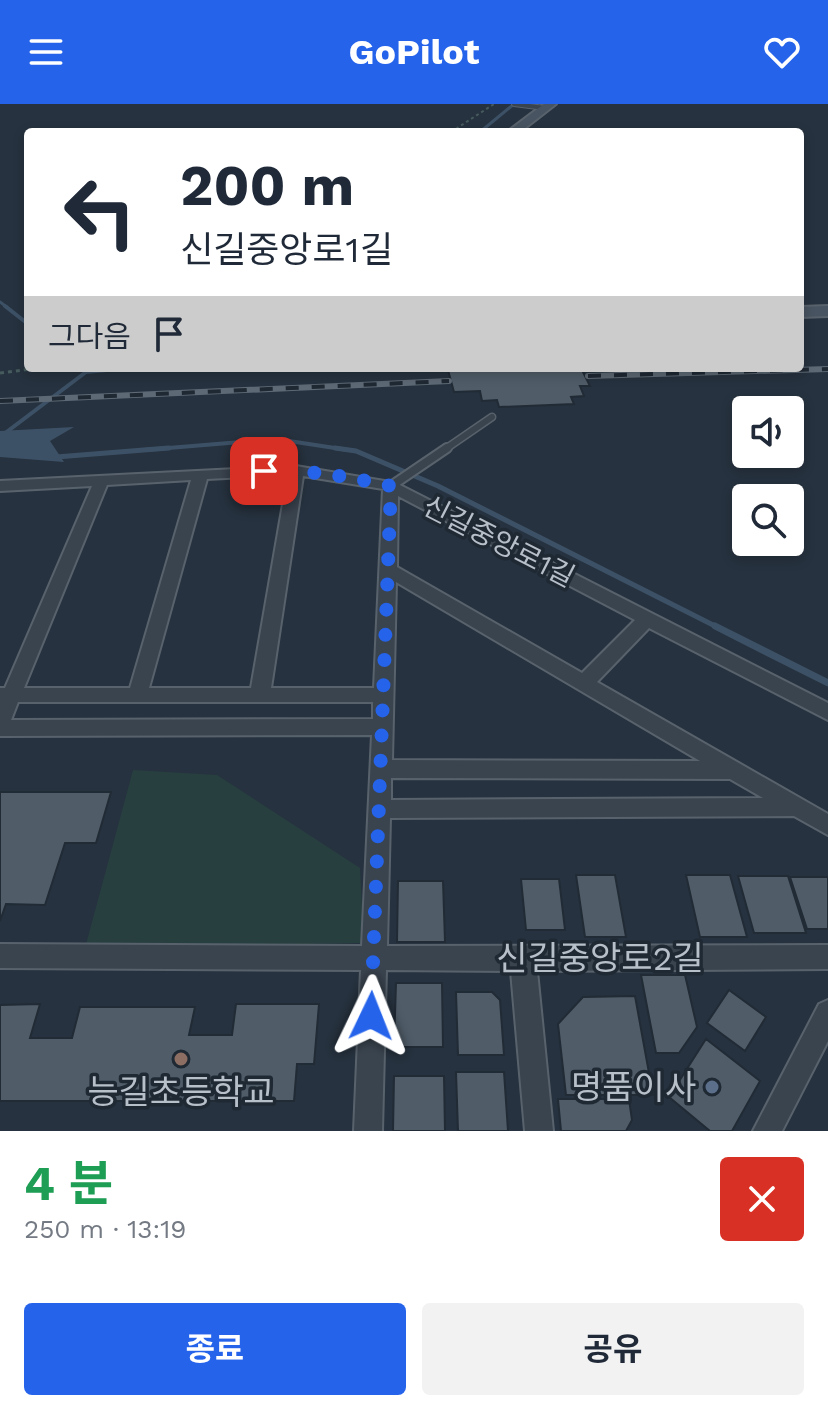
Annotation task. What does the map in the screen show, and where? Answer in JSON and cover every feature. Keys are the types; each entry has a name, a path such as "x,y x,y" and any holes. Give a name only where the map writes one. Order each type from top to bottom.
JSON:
{"main road":[{"path":"533,128 564,104"},
{"path":"518,128 548,106"},
{"path":"804,312 828,311"},
{"path":"804,327 828,326"}],"street":[{"name":"신길중앙로1길","path":"2,490 102,479 296,470 396,482 828,712"},
{"path":"260,694 296,470"},
{"path":"137,697 201,473"},
{"path":"0,722 6,695 102,479"},
{"path":"368,1131 380,727 387,569 396,482"},
{"path":"387,569 828,825"},
{"path":"584,683 648,618"},
{"path":"6,695 383,695"},
{"path":"0,728 380,727"},
{"path":"379,769 734,770"},
{"path":"379,809 800,807"},
{"name":"신길중앙로2길","path":"0,956 828,957"},
{"path":"523,959 539,1131"},
{"path":"767,1131 828,1013"}],"lane":[{"path":"514,104 548,106"},
{"path":"396,482 492,417"}],"path":[{"path":"457,128 494,104"},
{"path":"0,373 24,370"}],"green space":[{"path":"133,770 217,775 360,868 364,943 85,948"}],"water":[{"path":"74,427 50,441 64,462 0,457 0,431"}],"building":[{"path":"449,372 583,372 590,386 580,386 584,396 571,397 574,404 499,407 497,400 482,401 480,391 454,392"},
{"path":"0,792 111,792 96,843 65,843 45,905 6,904 0,921"},
{"path":"576,875 615,875 626,937 585,937"},
{"path":"686,875 730,875 747,937 700,937"},
{"path":"738,876 788,876 806,933 754,933"},
{"path":"790,877 828,877 828,929 807,929"},
{"path":"521,879 559,879 565,930 526,930"},
{"path":"398,881 443,881 445,942 397,942"},
{"path":"641,975 685,975 697,1027 679,1053 656,1053"},
{"path":"396,983 442,983 443,1047 394,1047"},
{"path":"729,990 766,1017 745,1051 707,1023"},
{"path":"456,992 492,992 500,1000 504,1055 458,1055"},
{"path":"635,996 653,1095 566,1095 558,1024 583,997"},
{"path":"40,1004 30,1038 72,1038 80,1007 195,1007 189,1035 232,1035 236,1004 319,1004 314,1064 297,1064 294,1101 0,1101 0,1005"},
{"path":"706,1039 760,1081 732,1131 710,1131 669,1097"},
{"path":"456,1072 504,1072 508,1131 458,1131"},
{"path":"394,1076 444,1076 445,1131 393,1131"},
{"path":"558,1099 629,1099 632,1120 626,1131 561,1131"}],"waterway":[{"path":"485,128 514,104"},
{"path":"0,302 8,308"},
{"path":"5,306 24,321"},
{"path":"0,437 86,372"},
{"path":"146,450 276,439 348,450"},
{"path":"146,450 169,448"},
{"path":"335,448 356,451 438,486 719,628"},
{"path":"56,457 146,450"},
{"path":"715,626 828,683"}],"railway":[{"path":"804,370 828,369"},
{"path":"588,376 725,372"},
{"path":"0,401 449,381"}],"place":[{"name":"능길초등학교","path":"181,1059"},
{"name":"명품이사","path":"712,1087"}],"route":[{"path":"264,471 296,470 331,474 391,486 371,1016"}]}
